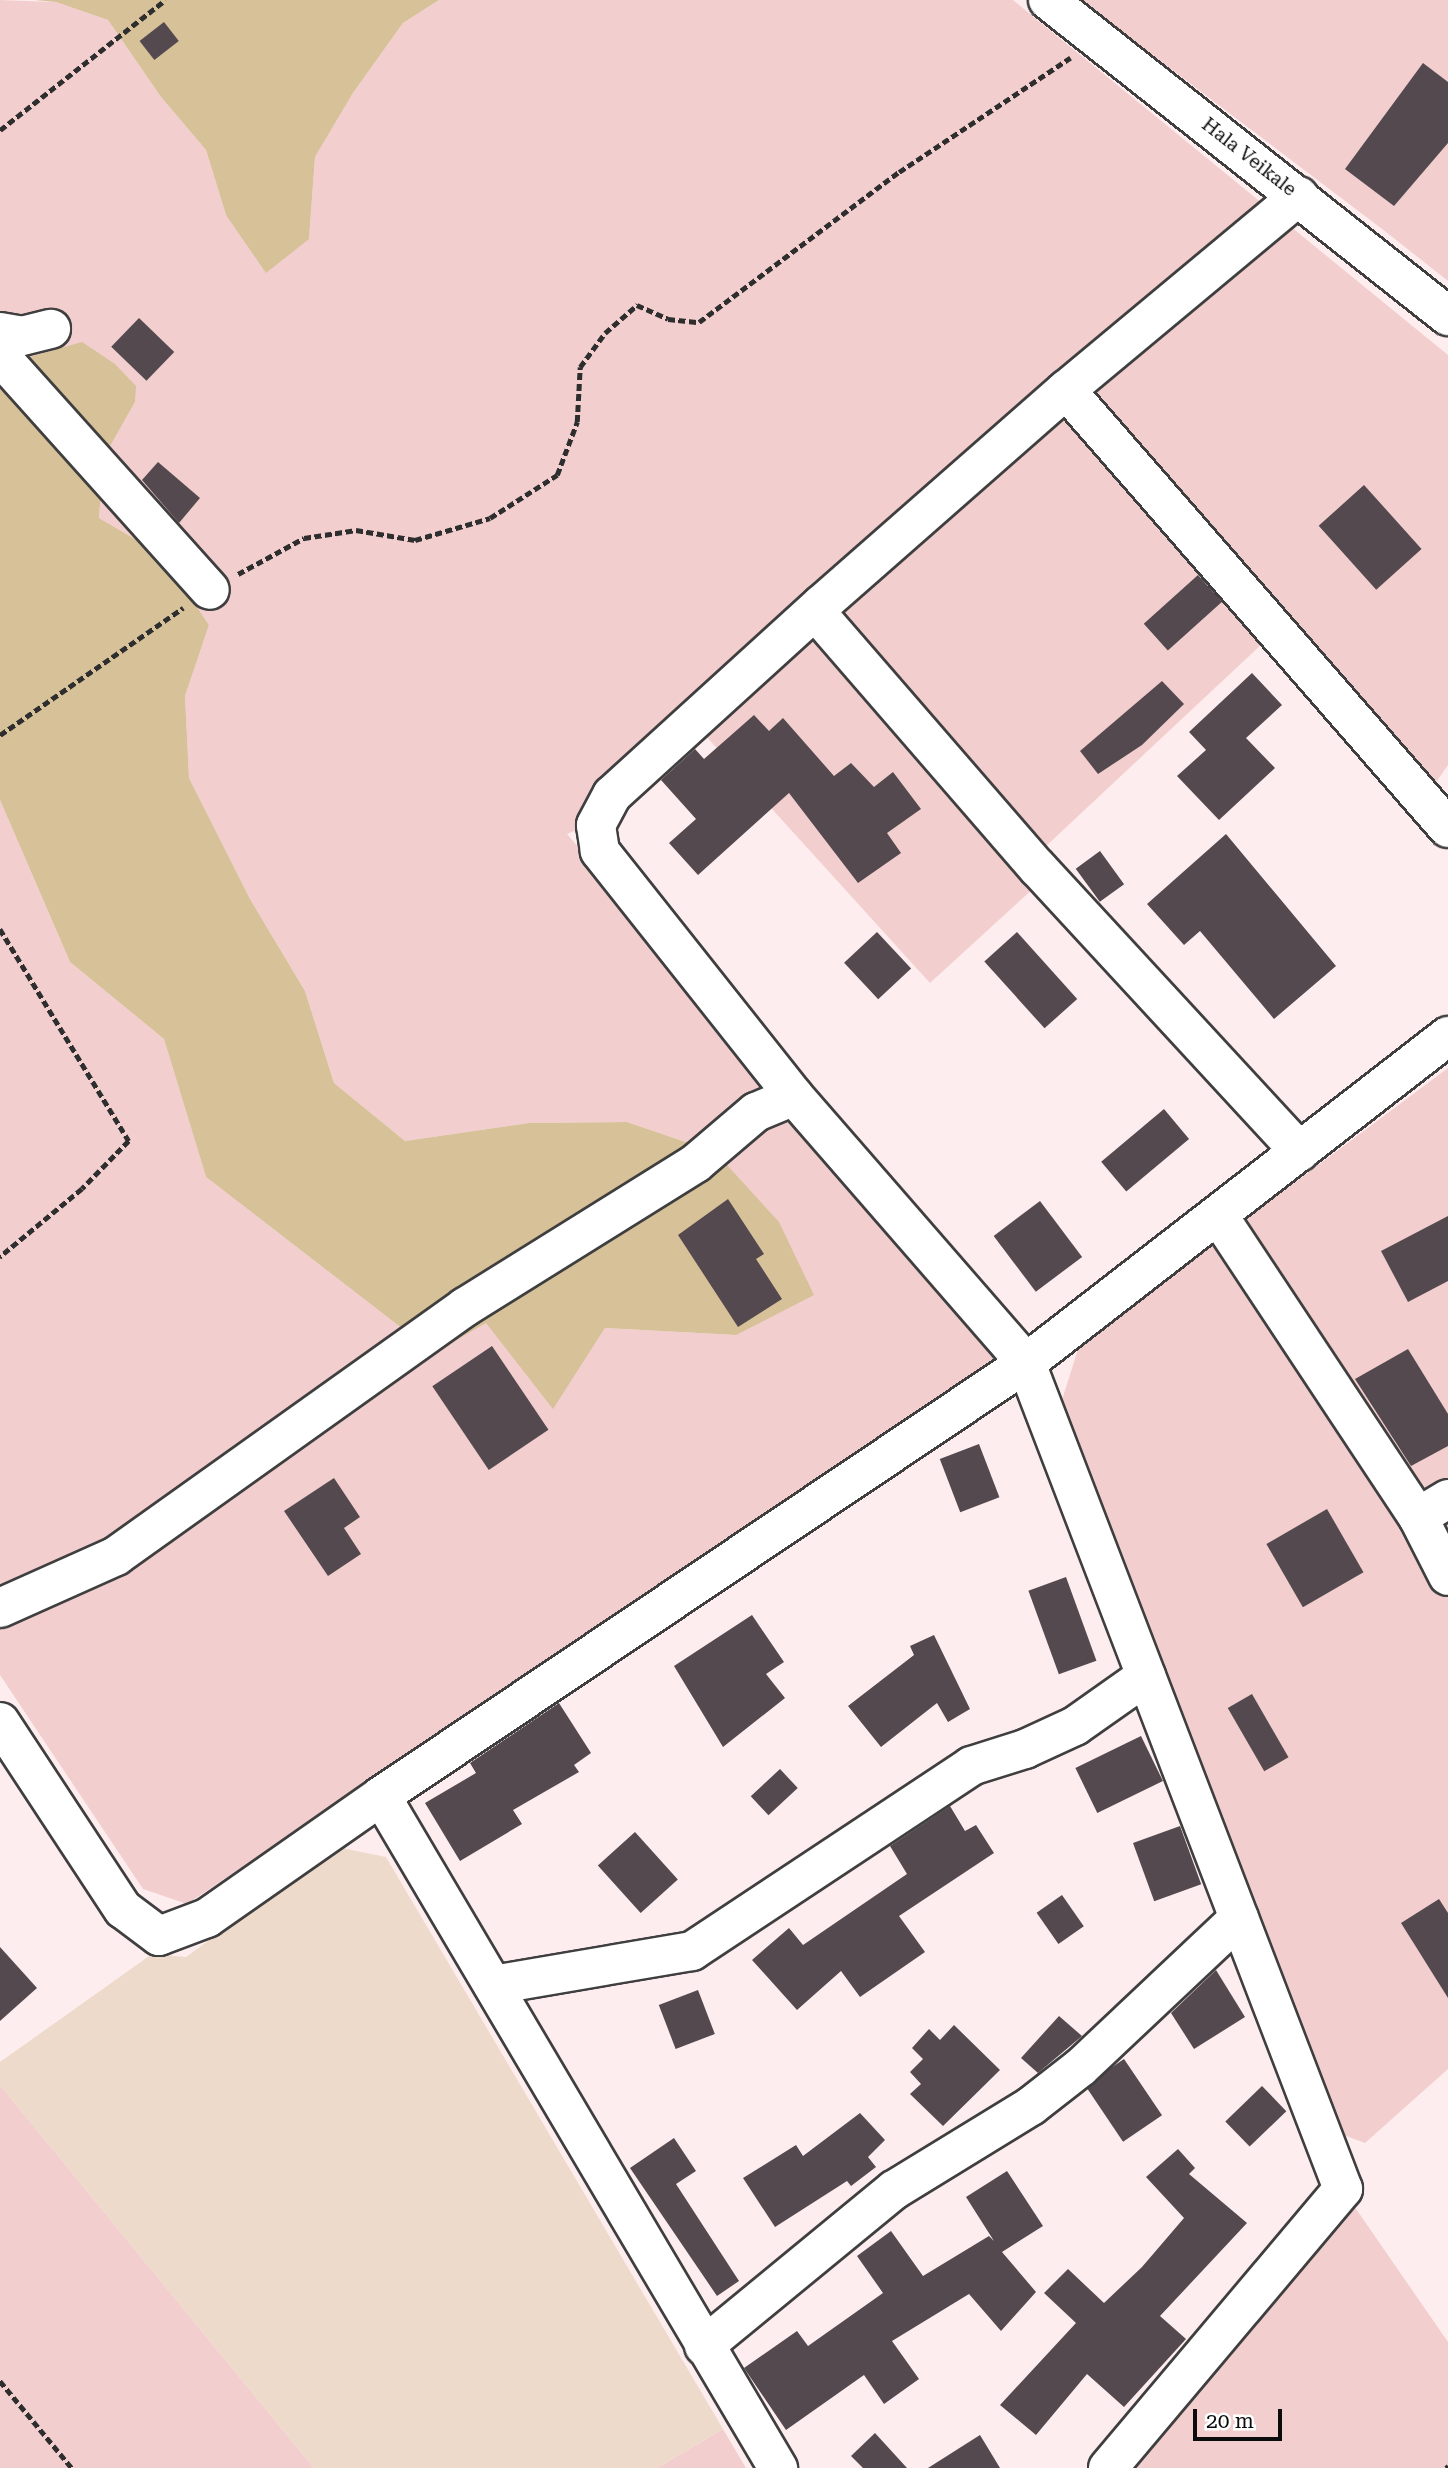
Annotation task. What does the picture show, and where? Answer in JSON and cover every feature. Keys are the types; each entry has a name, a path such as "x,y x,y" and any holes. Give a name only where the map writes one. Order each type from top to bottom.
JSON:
{"street":[{"name":"Hala Veikale","path":"1048,0 1448,316"},
{"path":"1108,2468 1343,2189 1026,1363 794,1096 600,851 596,825 612,795 815,611 1066,390 1299,196"},
{"path":"0,332 22,335 51,328"},
{"path":"0,356 210,590"},
{"path":"1066,390 1448,828"},
{"path":"815,611 1038,868 1300,1152"},
{"path":"0,1722 123,1909 159,1936 207,1918 381,1796 1026,1363 1448,1036"},
{"path":"0,1608 116,1556 465,1307 696,1163 756,1112 794,1096"},
{"path":"1218,1215 1433,1508 1448,1576"},
{"path":"493,1985 692,1951 971,1766 1025,1749 1075,1726 1146,1676"},
{"path":"381,1796 704,2347 778,2468"},
{"path":"704,2347 894,2190 1031,2106 1081,2067 1239,1918"}],"path":[{"path":"0,130 165,0"},
{"path":"0,736 210,590 304,538 356,530 415,540 491,518 557,475 577,422 580,367 606,333 637,305 668,319 699,322 899,172 1097,40"},
{"path":"0,929 129,1141 82,1189 0,1257"},
{"path":"0,2381 72,2468"}],"shaded area":[{"path":"0,0 56,2 108,20 161,97 206,150 226,215 309,239 315,157 353,93 403,23 439,0 1013,0 1448,355 1448,765 1428,794 1263,643 1044,848 1035,887 930,983 704,734 616,813 567,834 1014,1349 187,1904 143,1889 0,1675 0,800 70,962 164,1039 206,1177 434,1353 486,1322 553,1408 605,1328 736,1335 715,1152 627,1122 529,1123 405,1141 334,1083 305,991 250,899 189,778 185,696 209,625 162,555 99,518 104,457 135,402 0,370"},
{"path":"35,0 439,0 403,23 353,93 315,157 309,239 266,273 226,215 206,150 161,97 108,20 56,2"},
{"path":"1080,0 1448,0 1448,281 1386,232"},
{"path":"82,342 115,364 136,386 135,402 104,457 99,518 162,555 209,625 185,696 189,778 250,899 305,991 334,1083 405,1141 529,1123 627,1122 715,1152 779,1222 814,1295 736,1335 605,1328 553,1409 486,1323 434,1353 206,1177 164,1039 70,962 0,800 0,370 5,364"},
{"path":"1448,1068 1448,2069 1365,2143 1338,2133 1061,1403 1080,1343"},
{"path":"337,1847 386,1857 723,2429 657,2468 314,2468 0,2085 0,2062 152,1954 186,1957"},
{"path":"0,2085 314,2468 0,2468"},
{"path":"1354,2206 1448,2342 1448,2468 1132,2468"},
{"path":"723,2429 746,2468 657,2468"}],"building":[{"path":"164,22 179,41 154,60 140,41"},
{"path":"1423,63 1448,82 1448,143 1394,206 1345,169"},
{"path":"139,318 174,352 146,381 111,347"},
{"path":"158,462 200,498 179,523 142,480"},
{"path":"1364,485 1422,549 1376,590 1319,526"},
{"path":"1198,575 1222,602 1168,651 1144,624"},
{"path":"1252,673 1282,705 1246,738 1275,768 1219,820 1177,776 1206,750 1189,732"},
{"path":"1162,681 1184,704 1142,745 1098,774 1080,751"},
{"path":"754,715 769,731 783,718 834,776 851,763 874,787 893,772 921,809 887,833 901,853 858,883 789,793 698,875 669,843 696,819 661,780 695,749 704,759"},
{"path":"1226,834 1336,966 1274,1019 1200,931 1184,945 1147,904"},
{"path":"1100,851 1124,884 1100,902 1076,869"},
{"path":"877,932 911,969 878,999 844,963"},
{"path":"1017,932 1077,999 1045,1028 984,961"},
{"path":"1164,1109 1189,1139 1126,1192 1101,1162"},
{"path":"728,1199 764,1254 756,1259 782,1299 738,1327 678,1235"},
{"path":"1040,1201 1082,1257 1036,1292 994,1236"},
{"path":"1448,1216 1448,1281 1408,1302 1381,1251"},
{"path":"492,1346 548,1430 489,1470 432,1386"},
{"path":"1408,1349 1448,1414 1448,1446 1411,1466 1355,1379"},
{"path":"979,1444 999,1497 960,1512 940,1459"},
{"path":"334,1478 360,1517 344,1528 361,1554 328,1576 284,1511"},
{"path":"1327,1509 1364,1572 1303,1607 1266,1544"},
{"path":"1066,1577 1096,1661 1059,1674 1028,1591"},
{"path":"752,1615 784,1662 766,1674 785,1698 723,1747 674,1666"},
{"path":"934,1635 970,1709 948,1722 937,1703 881,1747 848,1706 914,1655 910,1646"},
{"path":"1252,1694 1288,1757 1264,1771 1228,1708"},
{"path":"559,1703 591,1753 574,1765 579,1772 513,1810 522,1824 460,1861 425,1803 476,1773 470,1763"},
{"path":"1141,1736 1163,1781 1097,1813 1075,1768"},
{"path":"780,1769 798,1788 768,1815 751,1796"},
{"path":"950,1806 965,1831 976,1825 994,1853 899,1916 925,1952 860,1997 841,1971 797,2010 752,1960 789,1928 803,1945 907,1874 890,1846"},
{"path":"1180,1826 1201,1884 1154,1901 1133,1843"},
{"path":"635,1832 678,1880 641,1913 598,1865"},
{"path":"1062,1895 1084,1926 1058,1944 1037,1913"},
{"path":"1439,1899 1448,1913 1448,1998 1401,1923"},
{"path":"0,1947 37,1988 0,2021"},
{"path":"1216,1970 1245,2017 1194,2049 1171,2013"},
{"path":"698,1990 715,2034 676,2049 659,2005"},
{"path":"1059,2016 1082,2036 1038,2073 1021,2058"},
{"path":"954,2025 1000,2070 943,2126 910,2094 921,2084 910,2072 923,2059 912,2048 929,2029 940,2040"},
{"path":"1124,2059 1162,2115 1123,2142 1085,2085"},
{"path":"1262,2086 1286,2111 1250,2147 1225,2121"},
{"path":"860,2113 885,2140 868,2157 876,2167 851,2186 847,2181 775,2227 743,2178 796,2145 803,2156"},
{"path":"674,2138 696,2171 676,2184 739,2281 717,2296 630,2168"},
{"path":"1178,2149 1195,2168 1189,2174 1247,2223 1160,2316 1186,2339 1124,2407 1087,2374 1036,2435 1000,2405 1076,2323 1044,2293 1068,2269 1104,2303 1142,2267 1184,2218 1146,2177"},
{"path":"1007,2171 1043,2226 1002,2252 1036,2292 1001,2331 969,2294 892,2341 919,2379 884,2404 864,2375 786,2430 744,2368 797,2331 808,2346 883,2293 857,2256 891,2231 923,2276 989,2236 994,2241 966,2197"},
{"path":"875,2433 907,2468 863,2468 851,2456"},
{"path":"980,2435 1000,2468 928,2468"}]}
